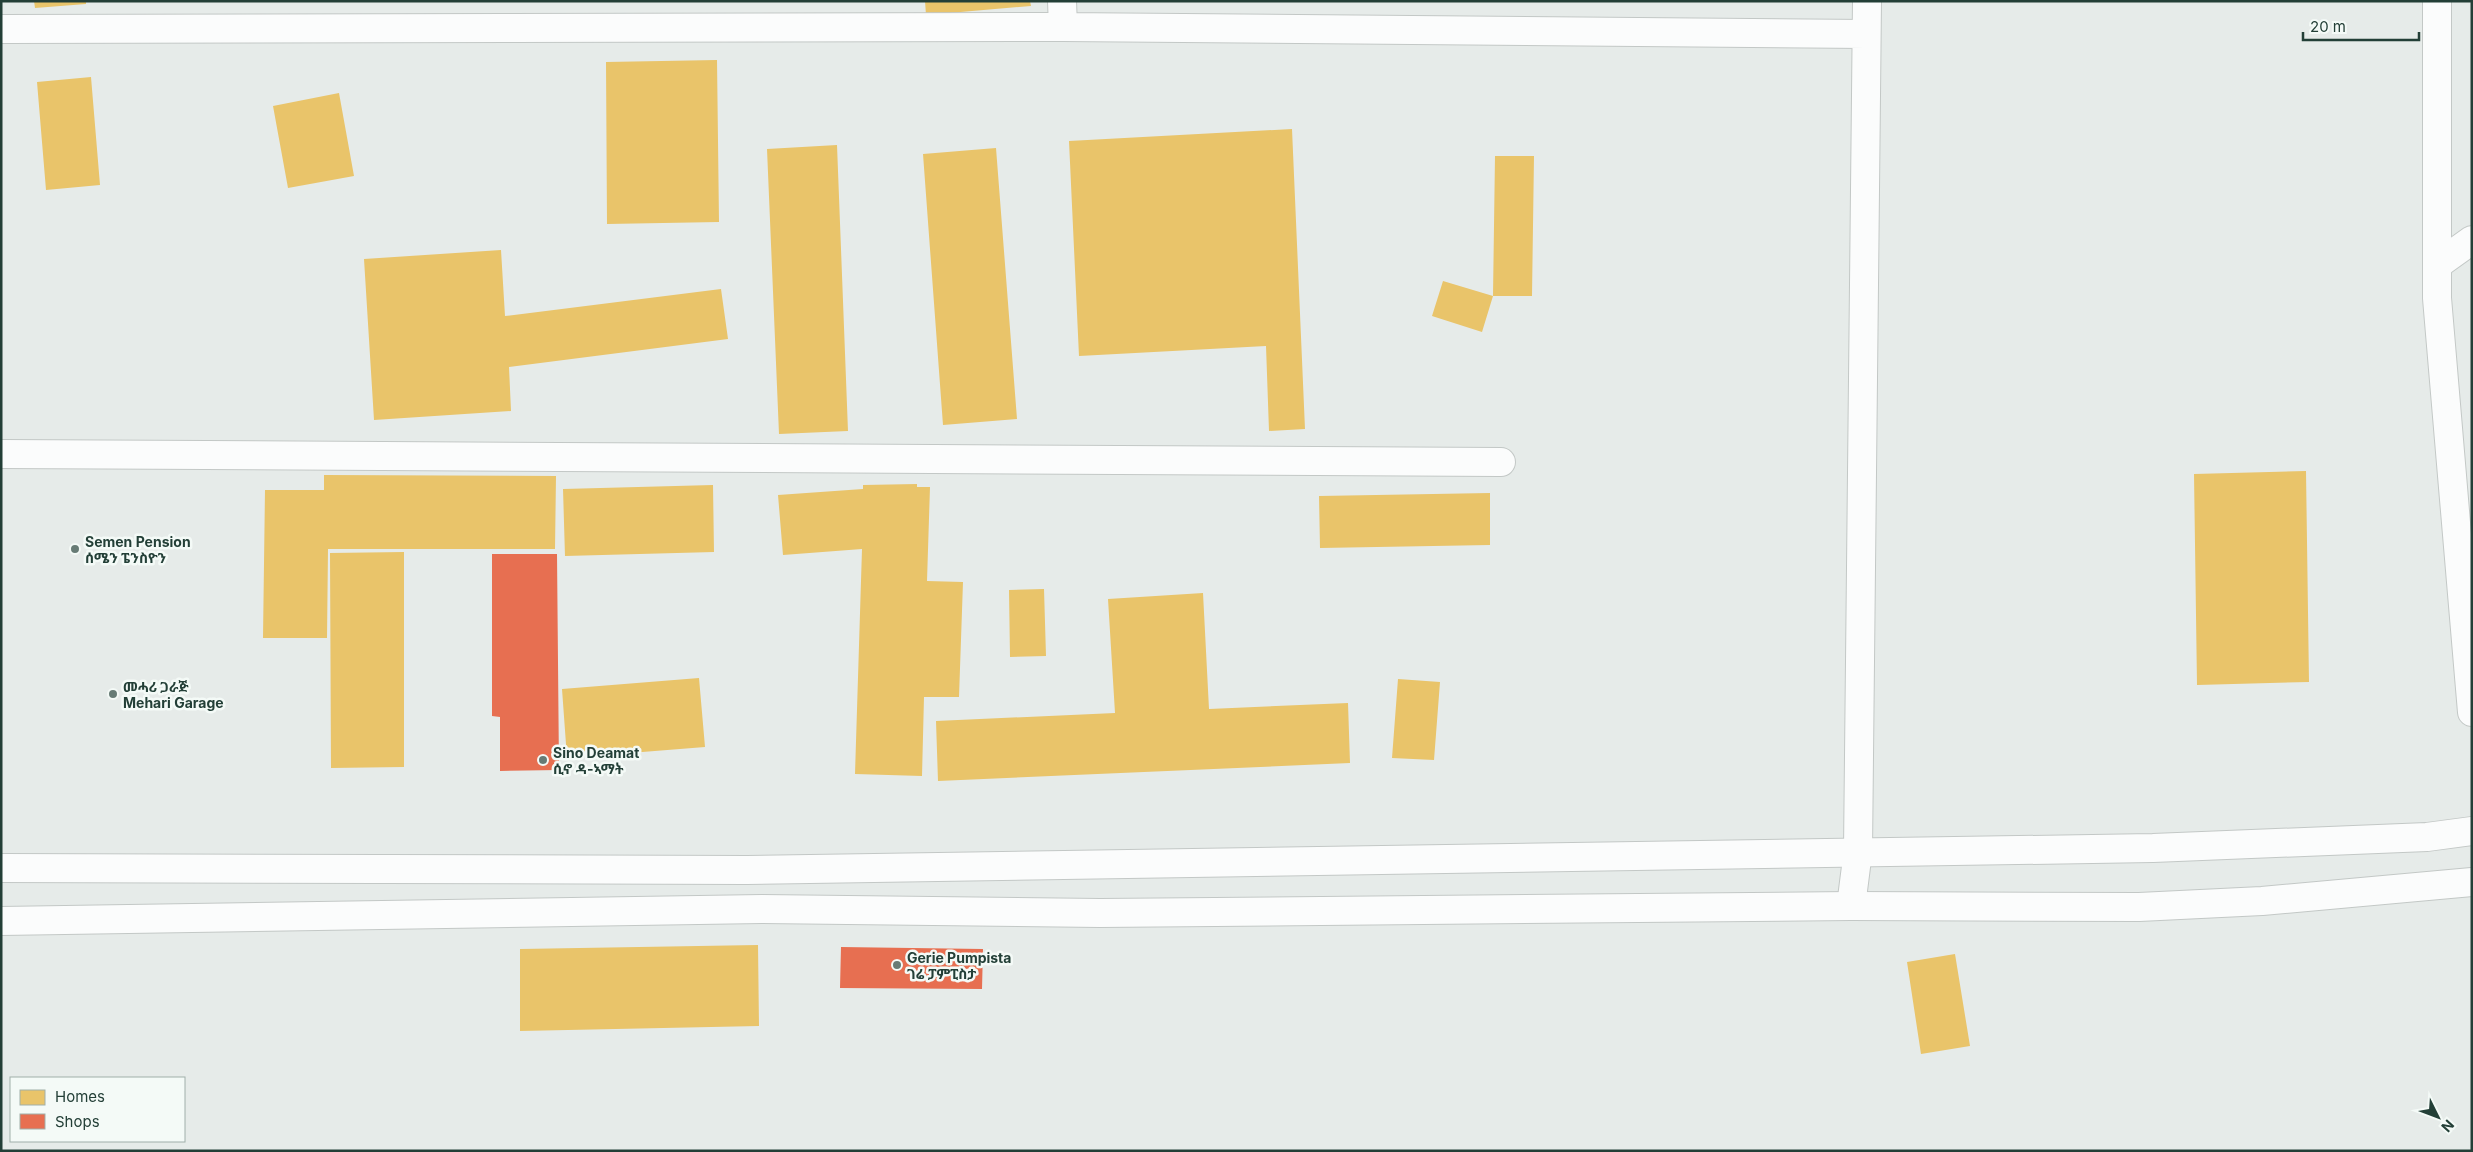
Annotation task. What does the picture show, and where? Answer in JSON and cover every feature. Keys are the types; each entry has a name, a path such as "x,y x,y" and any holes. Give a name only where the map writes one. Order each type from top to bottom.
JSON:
{"street":[{"path":"1851,906 1858,851 1867,1"},
{"path":"2437,1 2438,308 2472,712"},
{"path":"1,29 1062,14 1866,34"},
{"path":"2437,265 2472,240"},
{"path":"1,454 1501,462"},
{"path":"1,868 756,870 1858,851 2153,848 2427,837 2472,831"},
{"path":"458,914 463,870"},
{"path":"1,921 762,909 1100,913 1851,906 2138,907 2262,901 2472,882"}],"building: Homes":[{"path":"34,1 86,1 86,4 35,8"},
{"path":"925,1 1030,1 1031,6 926,15"},
{"path":"717,60 719,222 607,224 606,62"},
{"path":"91,77 100,185 46,190 37,82"},
{"path":"339,93 354,176 288,188 273,106"},
{"path":"1292,129 1305,429 1269,431 1266,346 1079,356 1069,141"},
{"path":"837,145 848,431 779,434 767,149"},
{"path":"996,148 1017,419 943,425 923,154"},
{"path":"1495,156 1534,156 1532,296 1493,296"},
{"path":"501,250 505,316 721,289 728,339 509,367 511,411 374,420 364,259"},
{"path":"1443,281 1493,296 1482,332 1432,316"},
{"path":"2306,471 2309,682 2197,685 2194,474"},
{"path":"324,475 556,476 555,549 328,549 327,638 263,638 265,490 324,490"},
{"path":"917,484 917,487 930,487 927,581 963,582 959,697 924,697 922,776 855,774 862,549 783,555 778,495 863,489 863,485"},
{"path":"713,485 714,552 565,556 563,489"},
{"path":"1490,493 1490,545 1320,548 1319,496"},
{"path":"404,552 404,767 331,768 330,553"},
{"path":"1044,589 1046,656 1010,657 1009,590"},
{"path":"1203,593 1209,709 1348,703 1350,763 938,781 936,721 1115,713 1108,599"},
{"path":"699,678 705,747 567,758 562,689"},
{"path":"1398,679 1440,682 1434,760 1392,758"},
{"path":"758,945 759,1026 520,1031 520,949"},
{"path":"1955,954 1970,1046 1921,1054 1907,962"}],"building: Shops":[{"path":"492,554 557,554 559,770 500,771 500,717 492,716"},
{"path":"841,947 983,949 982,989 840,988"}],"place":[{"name":"Semen Pension ሰሜን ፔንስዮን","path":"75,549"},
{"name":"መሓሪ ጋራጅ Mehari Garage","path":"113,694"},
{"name":"Sino Deamat ሲኖ ዳ-ኣማት","path":"543,760"},
{"name":"Gerie Pumpista ገሬ ፓምፒስታ","path":"897,965"}]}
